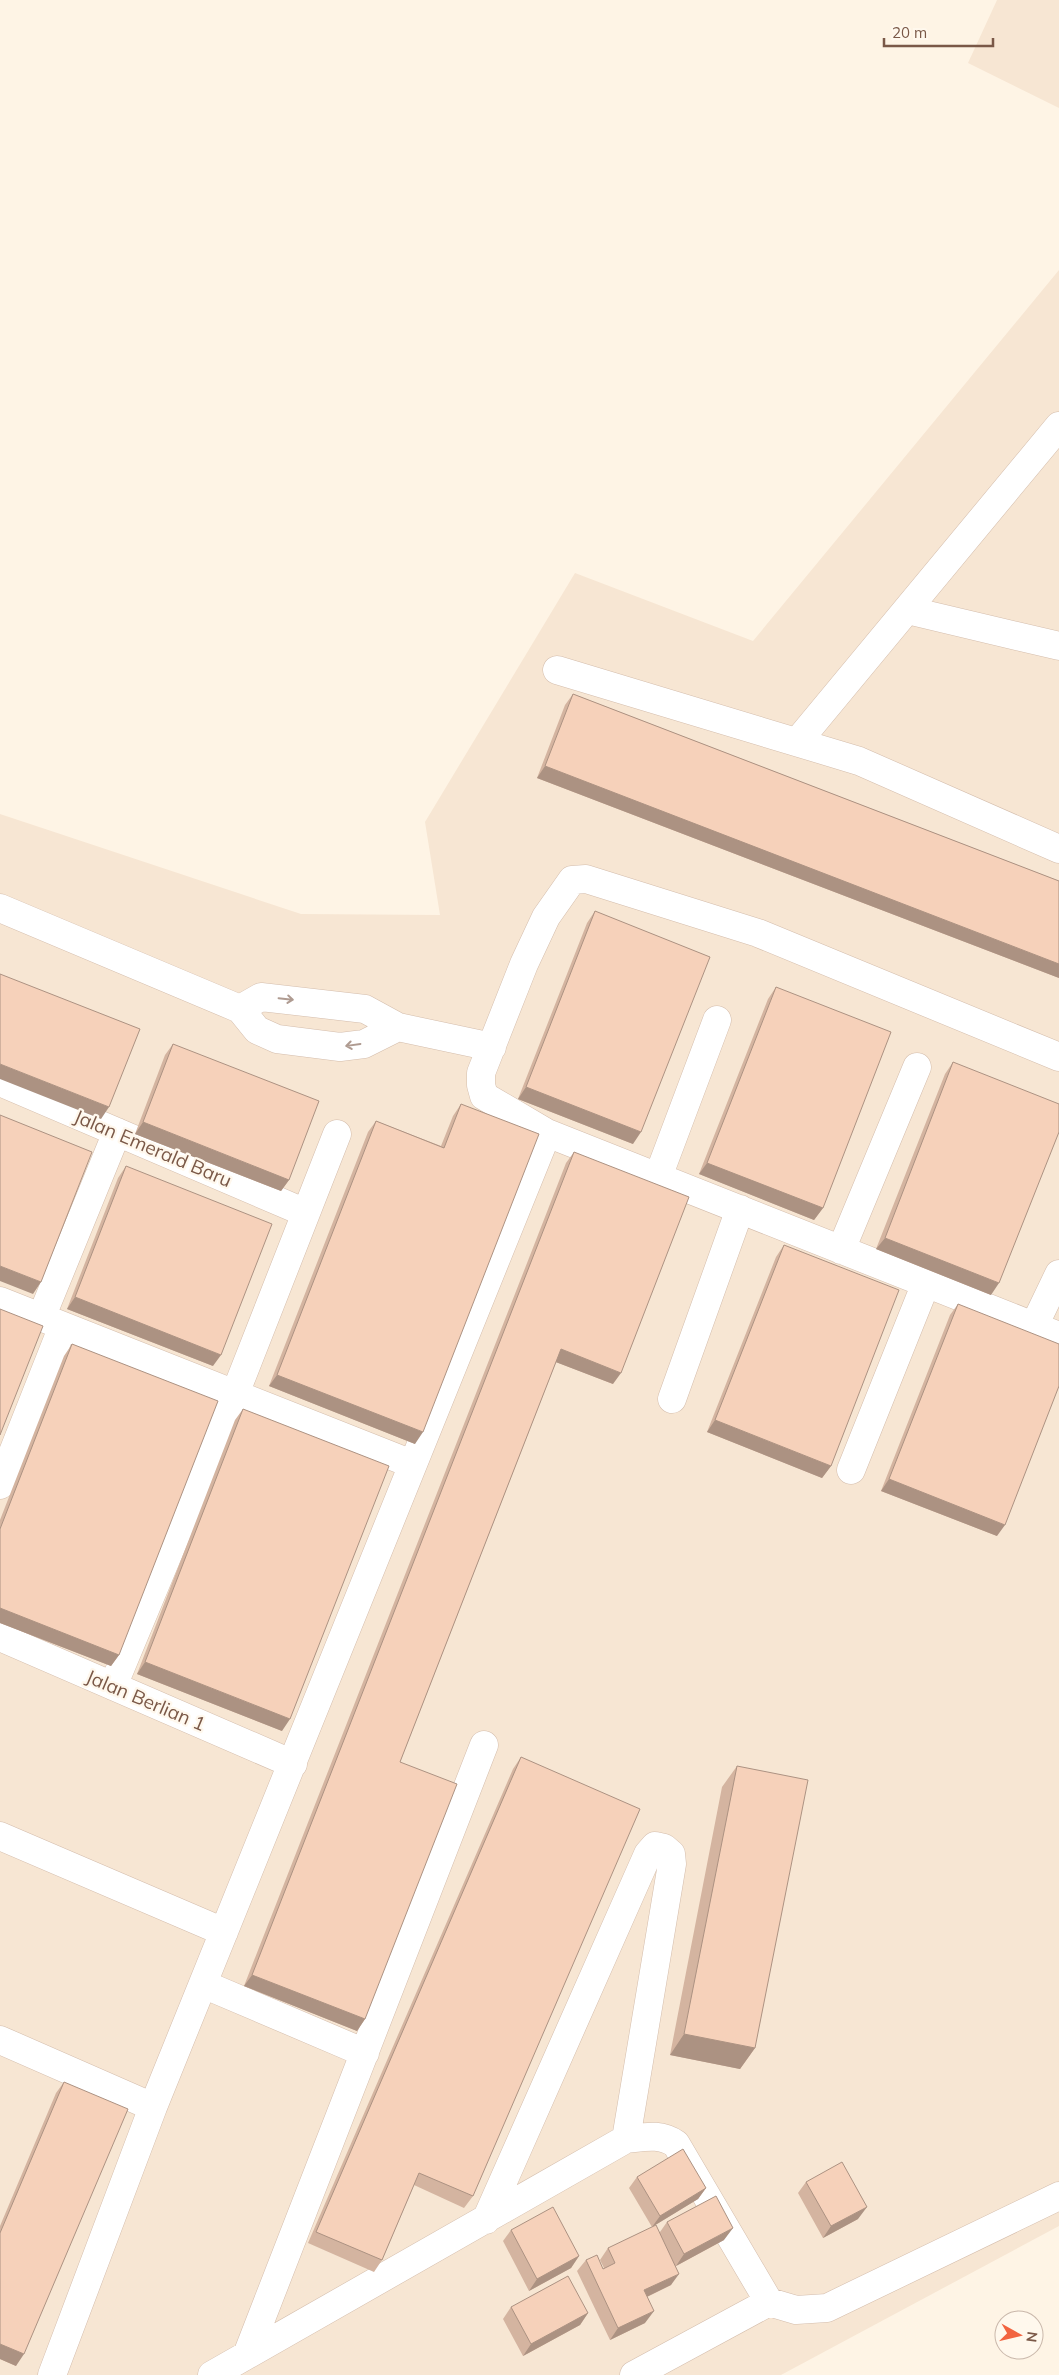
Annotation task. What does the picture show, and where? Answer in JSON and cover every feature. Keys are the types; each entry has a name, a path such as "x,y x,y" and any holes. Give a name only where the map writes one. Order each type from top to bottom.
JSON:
{"street":[{"path":"798,741 1059,426"},
{"path":"907,610 1059,646"},
{"path":"557,670 798,741 859,761 1059,849"},
{"path":"1059,1057 758,933 586,879 572,880 546,917 524,964 481,1073 481,1085 484,1096 548,1133 1059,1336"},
{"path":"0,908 240,1009 257,1030 277,1039 340,1047 364,1044 398,1027"},
{"path":"240,1009 262,997 365,1009 398,1027 492,1047"},
{"path":"658,1177 717,1020"},
{"path":"841,1250 917,1067"},
{"name":"Jalan Emerald Baru","path":"0,1082 306,1213"},
{"path":"0,1485 52,1322 117,1132"},
{"path":"52,2375 153,2107 412,1464 548,1133"},
{"path":"113,1686 235,1394 337,1134"},
{"path":"672,1399 740,1209"},
{"path":"1034,1326 1059,1274"},
{"path":"851,1470 926,1283"},
{"path":"0,1301 412,1464"},
{"name":"Jalan Berlian 1","path":"0,1637 292,1764"},
{"path":"247,2355 484,1745"},
{"path":"0,1836 224,1932"},
{"path":"486,2220 648,1854 655,1846 664,1848 671,1854 672,1864 626,2139"},
{"path":"204,1984 365,2053"},
{"path":"0,2040 153,2107"},
{"path":"212,2375 486,2220 593,2156 626,2139 654,2136 667,2137 676,2144 769,2302 796,2310 826,2308 1059,2196"},
{"path":"634,2375 769,2302"}],"shaded area":[{"path":"997,0 1059,0 1059,108 968,63"},
{"path":"1059,270 1059,2226 781,2375 0,2375 0,814 301,914 440,915 425,822 575,573 753,641"}],"building":[{"path":"573,694 1059,881 1059,964 545,766"},
{"path":"595,911 710,957 641,1132 526,1087"},
{"path":"0,974 140,1029 109,1107 0,1064"},
{"path":"776,987 891,1032 823,1208 707,1163"},
{"path":"173,1044 319,1101 289,1180 143,1122"},
{"path":"953,1062 1059,1104 1059,1132 999,1283 885,1238"},
{"path":"461,1104 539,1134 423,1432 277,1375 376,1121 444,1148"},
{"path":"0,1115 92,1152 41,1282 0,1266"},
{"path":"574,1152 689,1197 621,1373 561,1349 400,1762 457,1784 365,2019 252,1975"},
{"path":"126,1166 272,1224 221,1355 75,1297"},
{"path":"784,1245 899,1290 831,1466 715,1420"},
{"path":"958,1304 1059,1344 1059,1386 1005,1525 889,1479"},
{"path":"0,1309 43,1326 0,1435"},
{"path":"72,1344 218,1401 119,1655 0,1608 0,1529"},
{"path":"243,1409 389,1466 290,1719 145,1662"},
{"path":"521,1757 640,1809 473,2196 419,2173 382,2260 316,2232"},
{"path":"737,1766 808,1780 755,2048 684,2034"},
{"path":"64,2082 128,2109 24,2354 0,2344 0,2233"},
{"path":"683,2149 706,2188 660,2216 637,2177"},
{"path":"842,2162 867,2207 831,2226 806,2182"},
{"path":"716,2196 733,2228 684,2254 667,2222"},
{"path":"553,2207 579,2256 537,2279 511,2230"},
{"path":"656,2225 679,2274 644,2290 654,2311 618,2328 586,2260 597,2255 603,2269 615,2263 608,2248"},
{"path":"568,2276 588,2313 531,2344 511,2307"}]}
